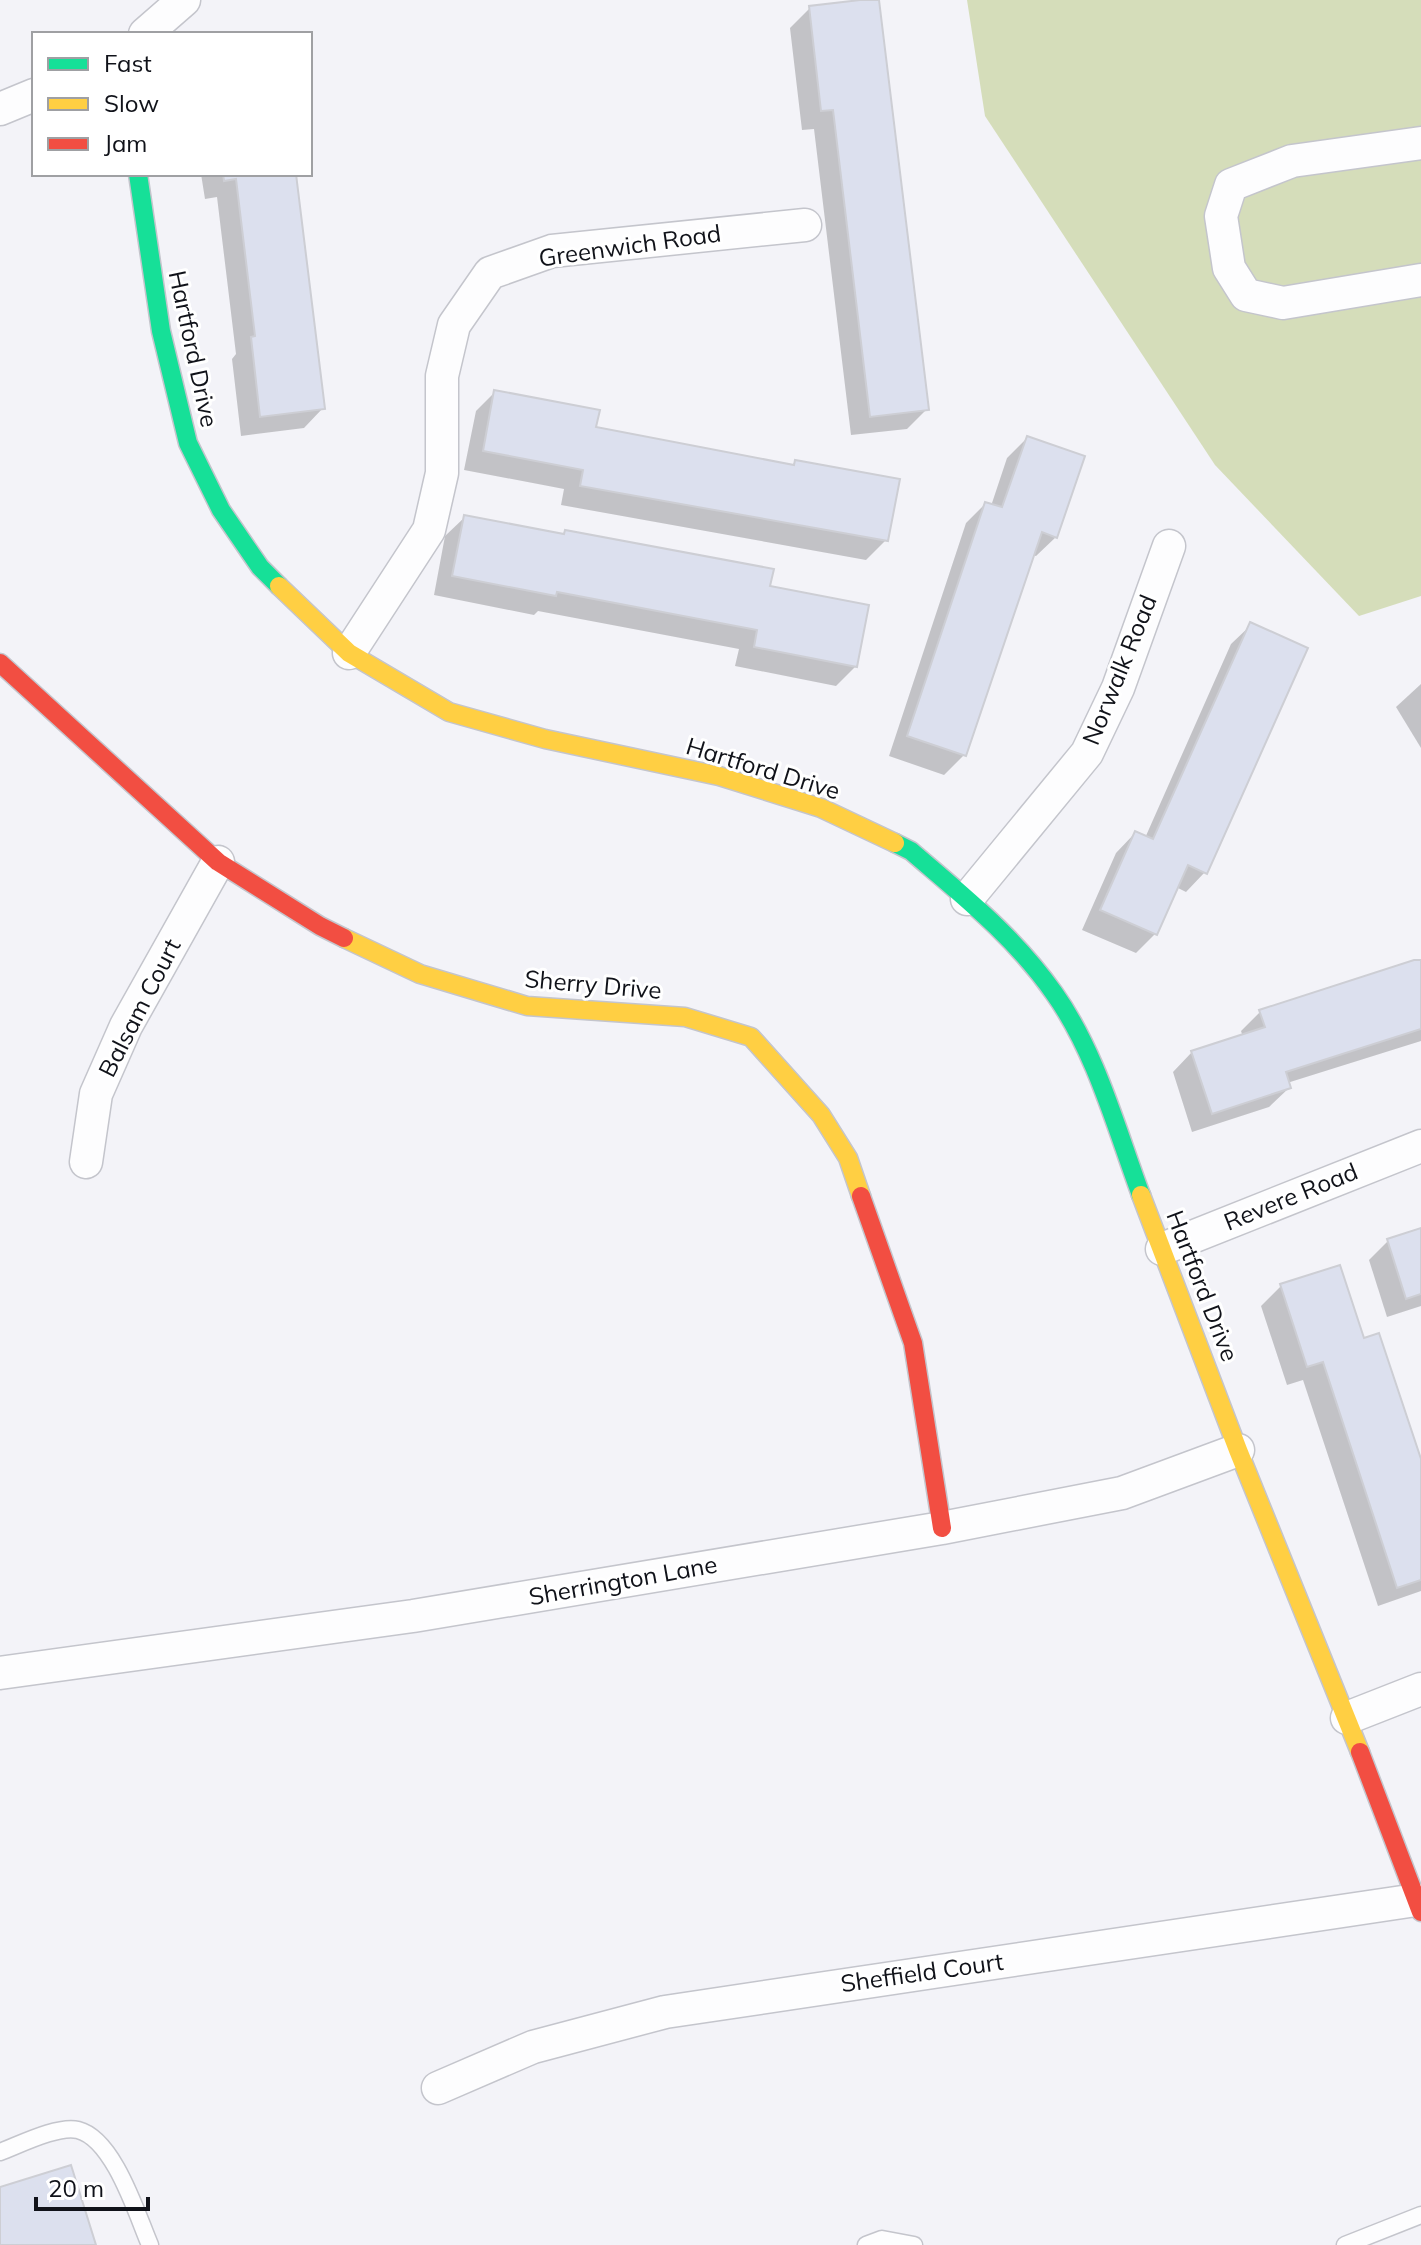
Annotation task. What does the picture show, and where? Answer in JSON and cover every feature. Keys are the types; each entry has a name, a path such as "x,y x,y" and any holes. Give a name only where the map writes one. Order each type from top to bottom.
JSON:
{"street":[{"path":"147,32 184,0"},
{"path":"0,109 32,96"},
{"path":"1421,143 1292,161 1231,185 1221,216 1229,268 1246,295 1283,303 1421,280"},
{"name":"Hartford Drive","path":"138,176 161,331 188,443 221,510 260,567 349,653 449,712 545,739 719,776 821,808 911,851 999,926 1055,994 1081,1040 1238,1450 1419,1903"},
{"name":"Greenwich Road","path":"349,653 429,530 442,473 442,376 454,325 490,273 552,251 805,225"},
{"name":"Norwalk Road","path":"967,899 1087,753 1118,688 1169,546"},
{"name":"Sherry Drive","path":"0,663 218,862 320,926 420,974 527,1006 685,1017 751,1037 821,1115 848,1158 913,1343 942,1528"},
{"name":"Balsam Court","path":"86,1162 96,1094 102,1080 126,1026 218,862"},
{"name":"Revere Road","path":"1162,1249 1421,1146"},
{"name":"Sherrington Lane","path":"0,1673 413,1616 942,1528 1122,1493 1238,1450"},
{"path":"1347,1718 1421,1689"},
{"name":"Sheffield Court","path":"438,2088 533,2047 665,2012 1419,1903"}],"lane":[{"path":"0,2152 52,2133 78,2130 94,2139 111,2158 150,2245"},
{"path":"1345,2245 1421,2215"},
{"path":"866,2245 882,2239 914,2245"}],"green space":[{"path":"967,0 1421,0 1421,596 1359,616 1215,465 985,116"}],"building":[{"path":"879,0 929,410 870,417 833,110 821,111 809,6"},
{"path":"223,176 296,176 325,409 260,417 251,337 255,336 236,179 224,181"},
{"path":"494,390 600,410 596,427 794,465 795,460 900,479 888,541 580,486 583,470 483,451"},
{"path":"1027,436 1085,456 1057,538 1042,532 966,756 907,736 985,502 1002,507"},
{"path":"464,515 564,534 565,530 774,569 770,586 869,605 857,667 754,647 757,630 557,592 556,596 452,576"},
{"path":"1250,622 1308,648 1207,874 1188,865 1157,935 1100,910 1135,831 1153,839"},
{"path":"1421,960 1421,1029 1286,1072 1291,1088 1212,1114 1191,1051 1265,1027 1259,1010"},
{"path":"1421,1228 1421,1294 1406,1299 1387,1239"},
{"path":"1340,1265 1364,1338 1379,1333 1421,1459 1421,1580 1397,1588 1323,1362 1307,1367 1280,1284"},
{"path":"71,2165 96,2245 0,2245 0,2187"}],"traffic: fast":[{"path":"138,176 161,331 188,443 221,510 260,567 279,586"},
{"path":"895,843 911,851 987,918 1039,972 1054,993 1093,1065 1141,1195"}],"traffic: slow":[{"path":"279,586 349,653 449,712 545,739 719,776 821,808 895,843"},
{"path":"344,938 420,974 527,1006 685,1017 751,1037 821,1115 848,1158 861,1196"},
{"path":"1141,1195 1238,1450 1360,1752"}],"traffic: jam":[{"path":"0,663 218,862 344,938"},
{"path":"861,1196 913,1343 942,1528"},
{"path":"1360,1752 1421,1912"}]}
